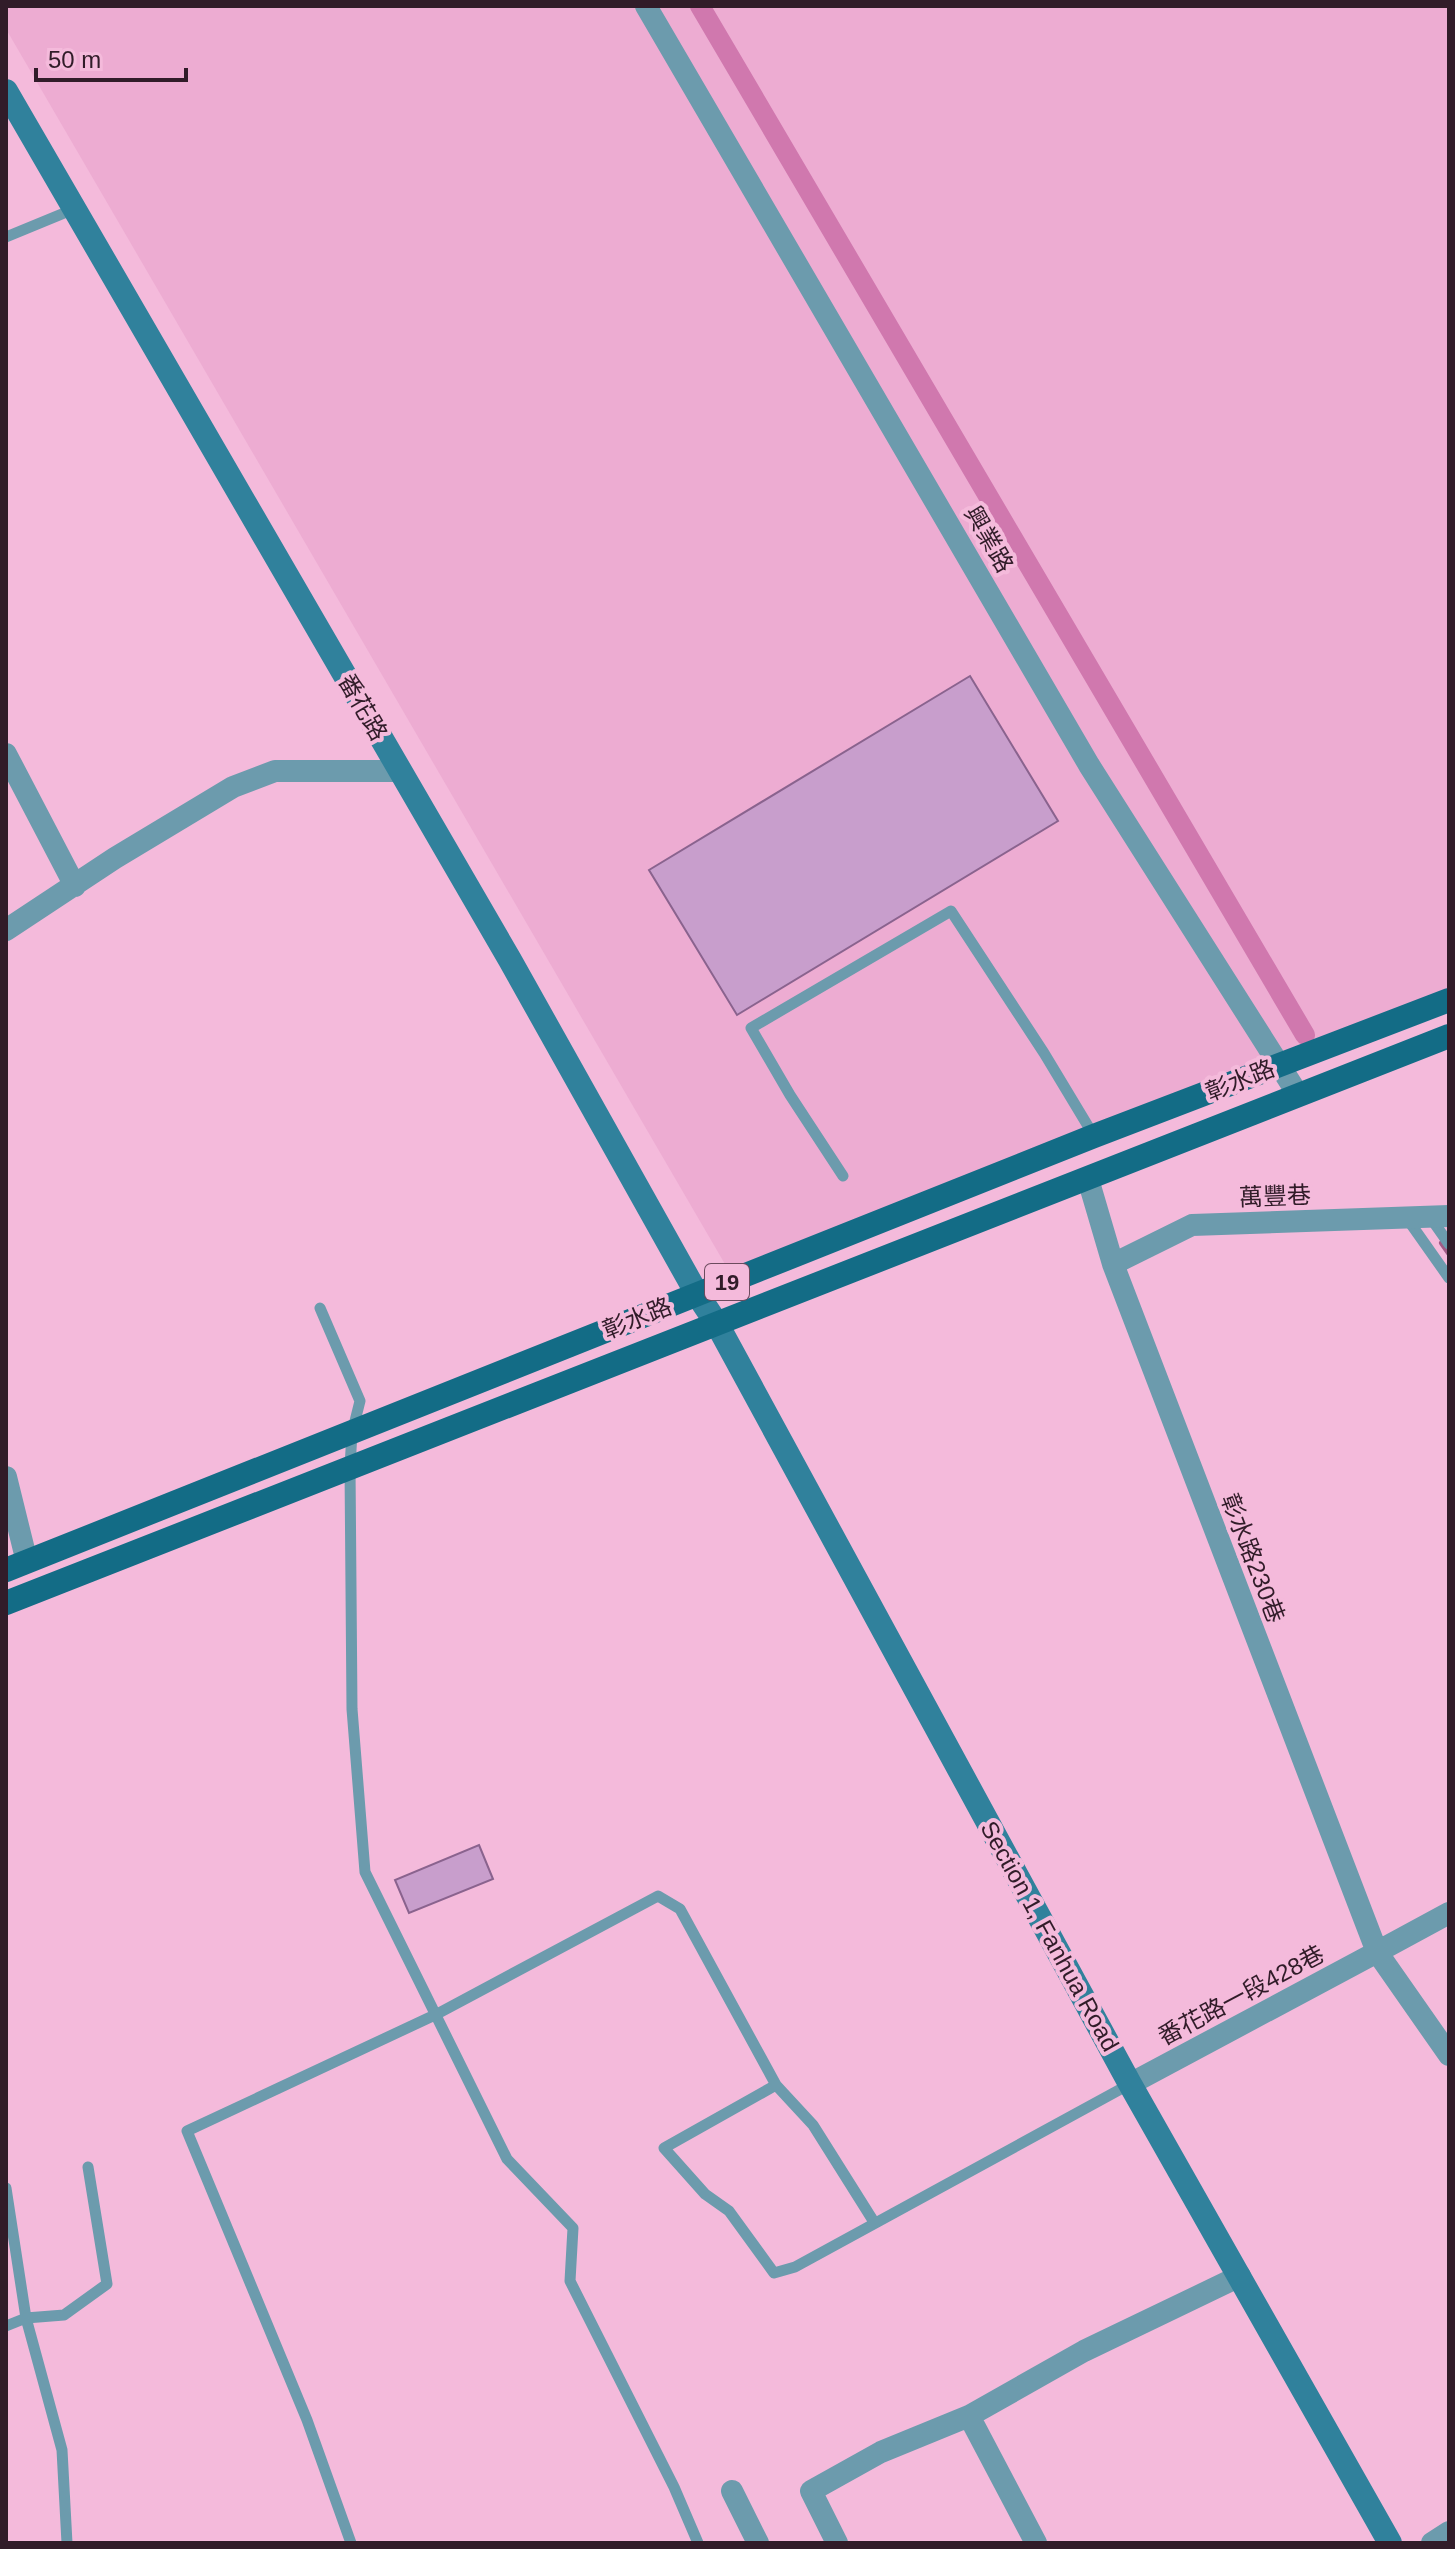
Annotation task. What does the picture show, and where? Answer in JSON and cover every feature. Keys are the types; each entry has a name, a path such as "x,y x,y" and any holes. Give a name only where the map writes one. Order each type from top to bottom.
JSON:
{"main road":[{"name":"番花路","path":"6,91 510,960 697,1294 717,1324"},
{"name":"彰水路","path":"17,1566 1094,1136 1449,1000"},
{"name":"彰水路","path":"6,1603 1088,1179 1297,1093 1449,1036"},
{"name":"Section 1, Fanhua Road","path":"717,1324 1130,2084 1390,2543"}],"street":[{"name":"興業路","path":"646,6 1089,765 1297,1093"},
{"path":"6,754 75,886"},
{"path":"6,930 115,858 233,787 275,771 400,771"},
{"name":"彰水路230巷","path":"1088,1179 1113,1264 1377,1952"},
{"name":"萬豐巷","path":"1113,1264 1192,1225 1439,1216"},
{"path":"6,1477 17,1566"},
{"path":"1449,1913 1377,1952 1449,2055"},
{"name":"番花路一段428巷","path":"1130,2084 1377,1952"},
{"path":"837,2543 811,2491 881,2452 969,2416 1084,2351 1240,2276"},
{"path":"969,2416 1036,2543"},
{"path":"732,2491 758,2543"},
{"path":"1432,2543 1449,2532"}],"lane":[{"path":"6,237 74,209"},
{"path":"843,1176 751,1028 951,911 1094,1136"},
{"path":"1406,1216 1449,1278"},
{"path":"1439,1216 1449,1244"},
{"path":"320,1308 360,1401 352,1433 350,1467 352,1709 365,1872 507,2159 573,2228 570,2281 674,2487 698,2543"},
{"path":"351,2543 307,2420 187,2131 437,2014 658,1896 680,1909 776,2085 813,2125 874,2222"},
{"path":"776,2085 664,2148 705,2194 729,2211 774,2273 795,2267 1130,2084"},
{"path":"6,2326 26,2318 64,2315 107,2284 88,2167"},
{"path":"6,2188 26,2318 62,2450 67,2543"}],"shaded area":[{"path":"6,6 1449,6 1449,992 729,1271 6,29"}],"building":[{"path":"970,676 1058,821 737,1015 649,870"},
{"path":"479,1845 493,1879 409,1913 395,1880"}],"waterway":[{"path":"700,6 1305,1035"},
{"path":"1442,1243 1449,1253"}]}
